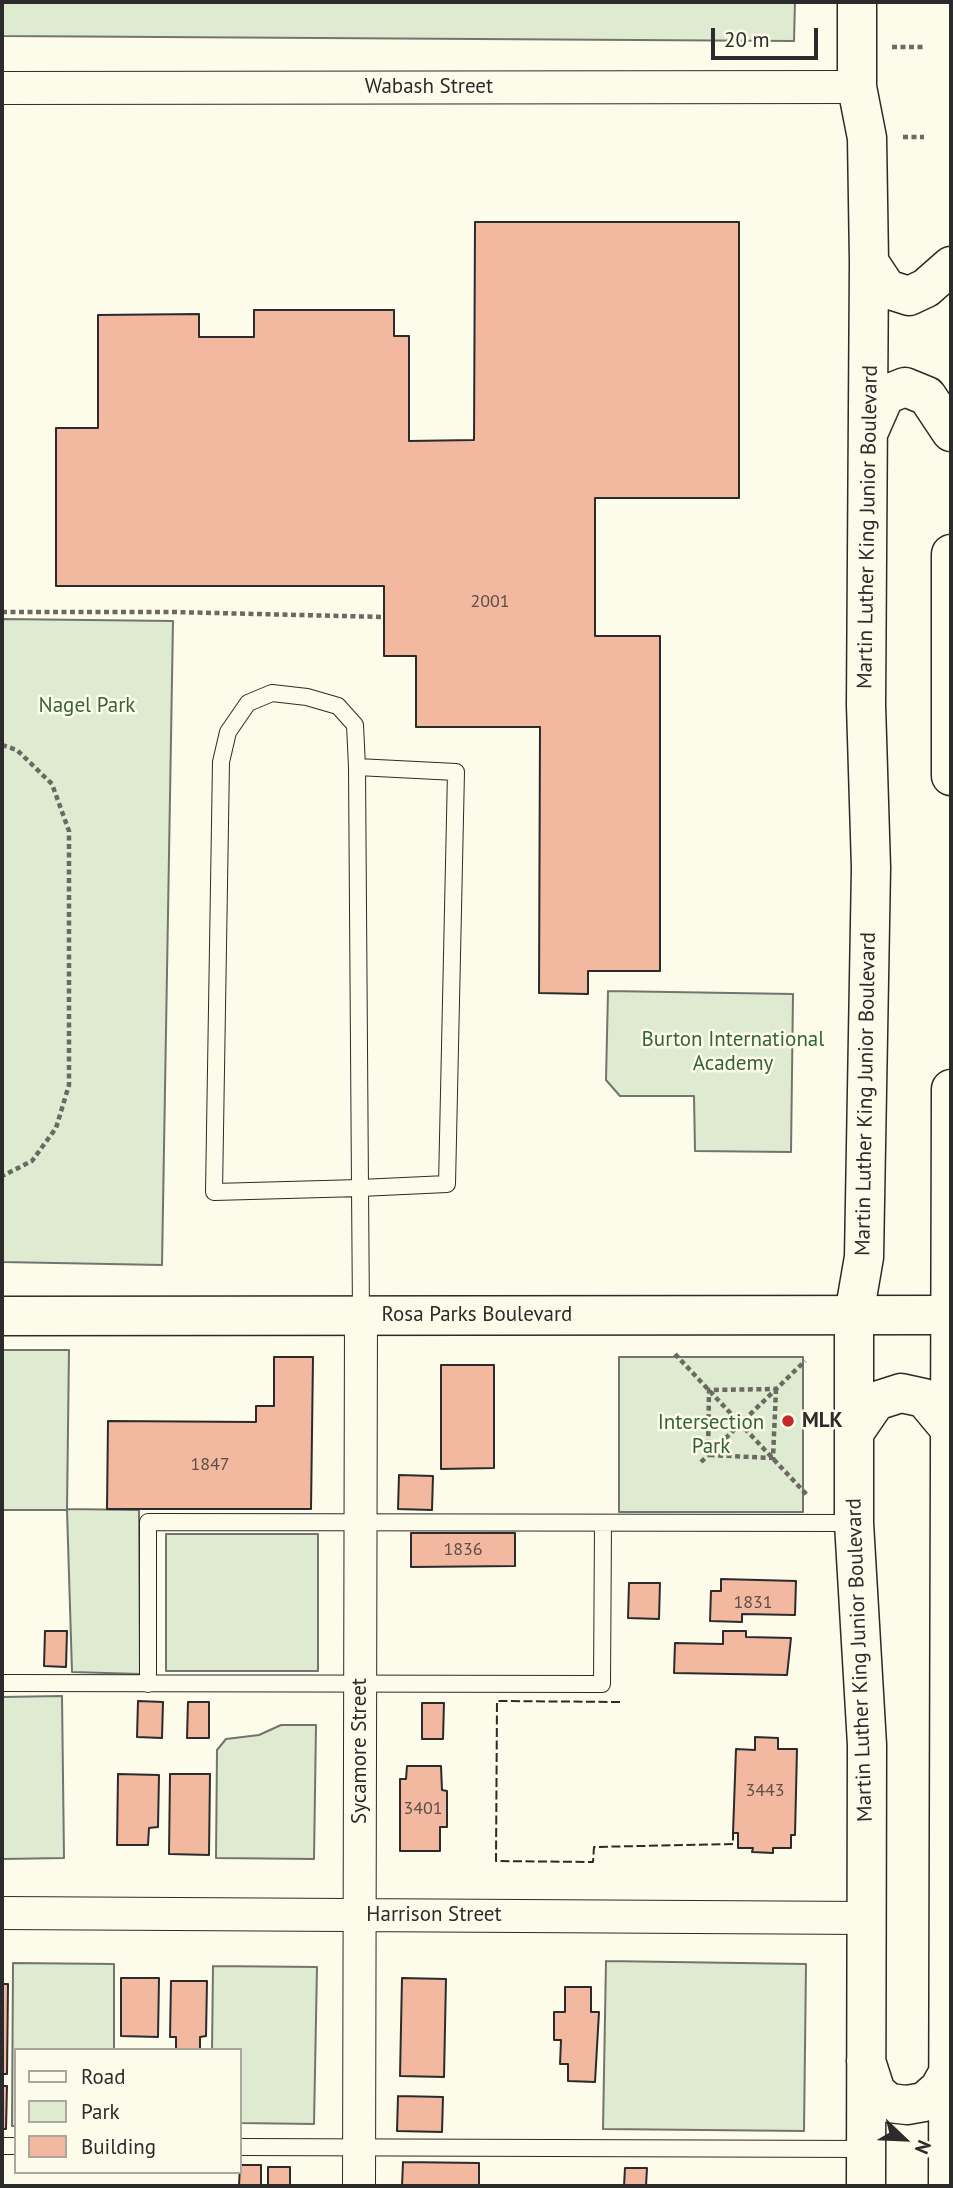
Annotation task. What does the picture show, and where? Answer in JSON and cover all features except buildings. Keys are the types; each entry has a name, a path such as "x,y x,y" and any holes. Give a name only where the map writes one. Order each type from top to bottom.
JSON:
{"main road":[{"name":"Martin Luther King Junior Boulevard","path":"857,2 857,87 867,138 870,429 866,705 871,868 870,938 864,1257 854,1315 854,1523 867,1745 865,2168"},
{"path":"869,262 887,289 909,296 926,288 951,266"},
{"path":"870,429 885,395 905,387 927,396 951,432"},
{"path":"951,554 951,776"},
{"path":"948,2186 951,1089"},
{"name":"Rosa Parks Boulevard","path":"2,1315 951,1315"},
{"path":"854,1433 876,1401 901,1393 924,1398 949,1428"},
{"path":"866,2061 876,2092 889,2103 907,2105 924,2102 939,2090 948,2073"}],"street":[{"name":"Wabash Street","path":"2,88 857,87"},
{"name":"Sycamore Street","path":"359,2186 361,1315"},
{"name":"Harrison Street","path":"2,1913 867,1918"}],"lane":[{"path":"357,767 456,772 447,1184 360,1188 214,1192 221,762 228,732 248,703 272,693 307,697 338,706 355,725 357,767 360,1188 361,1315"},
{"path":"148,1684 148,1522 854,1523"},
{"path":"2,1683 602,1684 603,1523"},
{"path":"242,2147 359,2147 865,2168"}],"path":[{"path":"891,47 925,47"},
{"path":"895,138 924,137"},
{"path":"2,612 173,612 384,617"},
{"path":"2,745 17,750 52,784 69,831 69,1085 56,1128 32,1161 2,1176"},
{"path":"672,1350 811,1499"},
{"path":"701,1462 805,1361"},
{"path":"709,1390 776,1389"},
{"path":"773,1458 776,1389"},
{"path":"708,1455 709,1390"},
{"path":"708,1455 773,1458"}],"green space":[{"path":"2,2 795,2 794,41 2,36"},
{"name":"Nagel Park","path":"2,619 173,621 162,1265 2,1262"},
{"name":"Burton International Academy","path":"608,991 793,994 791,1152 695,1151 694,1096 620,1096 606,1080"},
{"path":"2,1350 69,1350 67,1509 139,1510 140,1674 72,1672 67,1510 2,1510"},
{"name":"Intersection Park","path":"619,1357 803,1357 803,1512 619,1512"},
{"path":"166,1534 318,1534 318,1671 166,1671"},
{"path":"62,1696 64,1858 2,1859 2,1697"},
{"path":"281,1725 316,1725 314,1859 216,1858 217,1750 226,1739 259,1735"},
{"path":"606,1961 806,1964 804,2131 603,2129"},
{"path":"13,1963 114,1964 114,2048 14,2048 12,2126"},
{"path":"213,1966 317,1967 314,2124 242,2123 242,2048 212,2048"}],"fence":[{"path":"620,1702 497,1701 496,1861 593,1862 594,1847 733,1844 733,1833"}],"place":[{"name":"MLK","path":"788,1421"}]}
